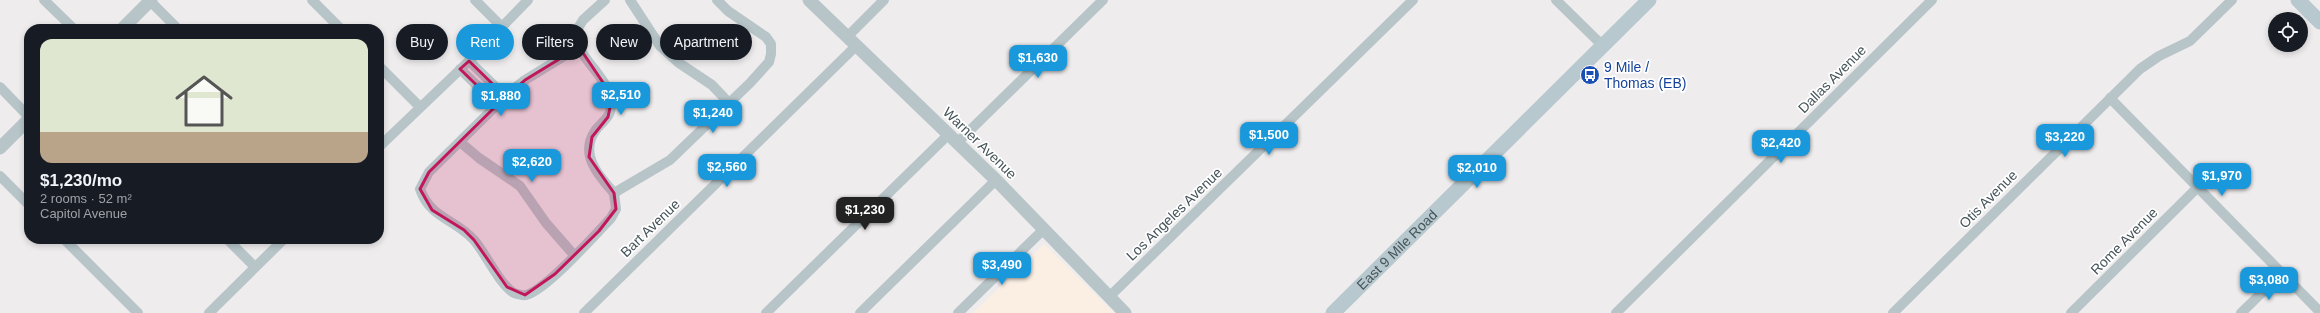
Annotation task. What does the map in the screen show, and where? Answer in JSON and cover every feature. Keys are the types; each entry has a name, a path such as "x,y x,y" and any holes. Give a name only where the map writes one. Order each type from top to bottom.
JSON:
{"main road":[{"name":"East 9 Mile Road","path":"1333,313 1649,0"},
{"path":"2298,0 2320,22"}],"street":[{"path":"44,0 69,24"},
{"path":"127,24 151,0 173,24"},
{"path":"312,0 337,24"},
{"path":"475,0 499,24"},
{"path":"503,24 528,0"},
{"path":"581,24 605,0"},
{"path":"630,0 660,46 679,63 712,85 729,104"},
{"path":"614,193 670,160 763,70 771,54 771,44 759,31 739,20 716,0"},
{"name":"Warner Avenue","path":"810,0 996,180 1125,313"},
{"path":"847,37 884,0"},
{"path":"766,313 1103,0"},
{"name":"Los Angeles Avenue","path":"1109,297 1413,0"},
{"path":"1556,0 1603,46"},
{"name":"Dallas Avenue","path":"1616,313 1932,0"},
{"name":"Otis Avenue","path":"1892,313 2148,62 2194,38 2232,0"},
{"name":"Bart Avenue","path":"584,313 856,46"},
{"path":"558,60 525,80 497,105 429,172 420,189 424,201 432,210 464,230 474,240 507,287 515,294 525,295 541,286 611,218 616,209 614,193 598,174 589,157 592,137 610,112 609,93 587,60"},
{"path":"384,142 419,106 469,61 506,97"},
{"path":"460,69 497,105"},
{"path":"384,71 419,106"},
{"path":"0,87 24,113"},
{"path":"2110,98 2281,274 2320,312"},
{"path":"0,148 24,123"},
{"path":"460,142 479,158 520,186 546,223 574,255"},
{"path":"0,176 24,200"},
{"path":"860,313 996,180"},
{"name":"Rome Avenue","path":"2071,313 2197,188"},
{"path":"958,313 1044,229"},
{"path":"69,244 138,313"},
{"path":"232,244 255,267"},
{"path":"209,313 279,244"},
{"path":"2241,313 2281,274"}],"highlighted area":[{"path":"579,47 604,84 611,103 608,117 592,137 589,157 614,193 616,209 599,231 555,274 525,295 507,287 474,240 464,230 432,210 420,189 429,172 497,105 460,69 469,61 506,97 525,80"}],"shaded area":[{"path":"1044,244 1114,313 973,313"}],"place":[{"name":"9 Mile / Thomas (EB)","path":"1590,75"}]}
